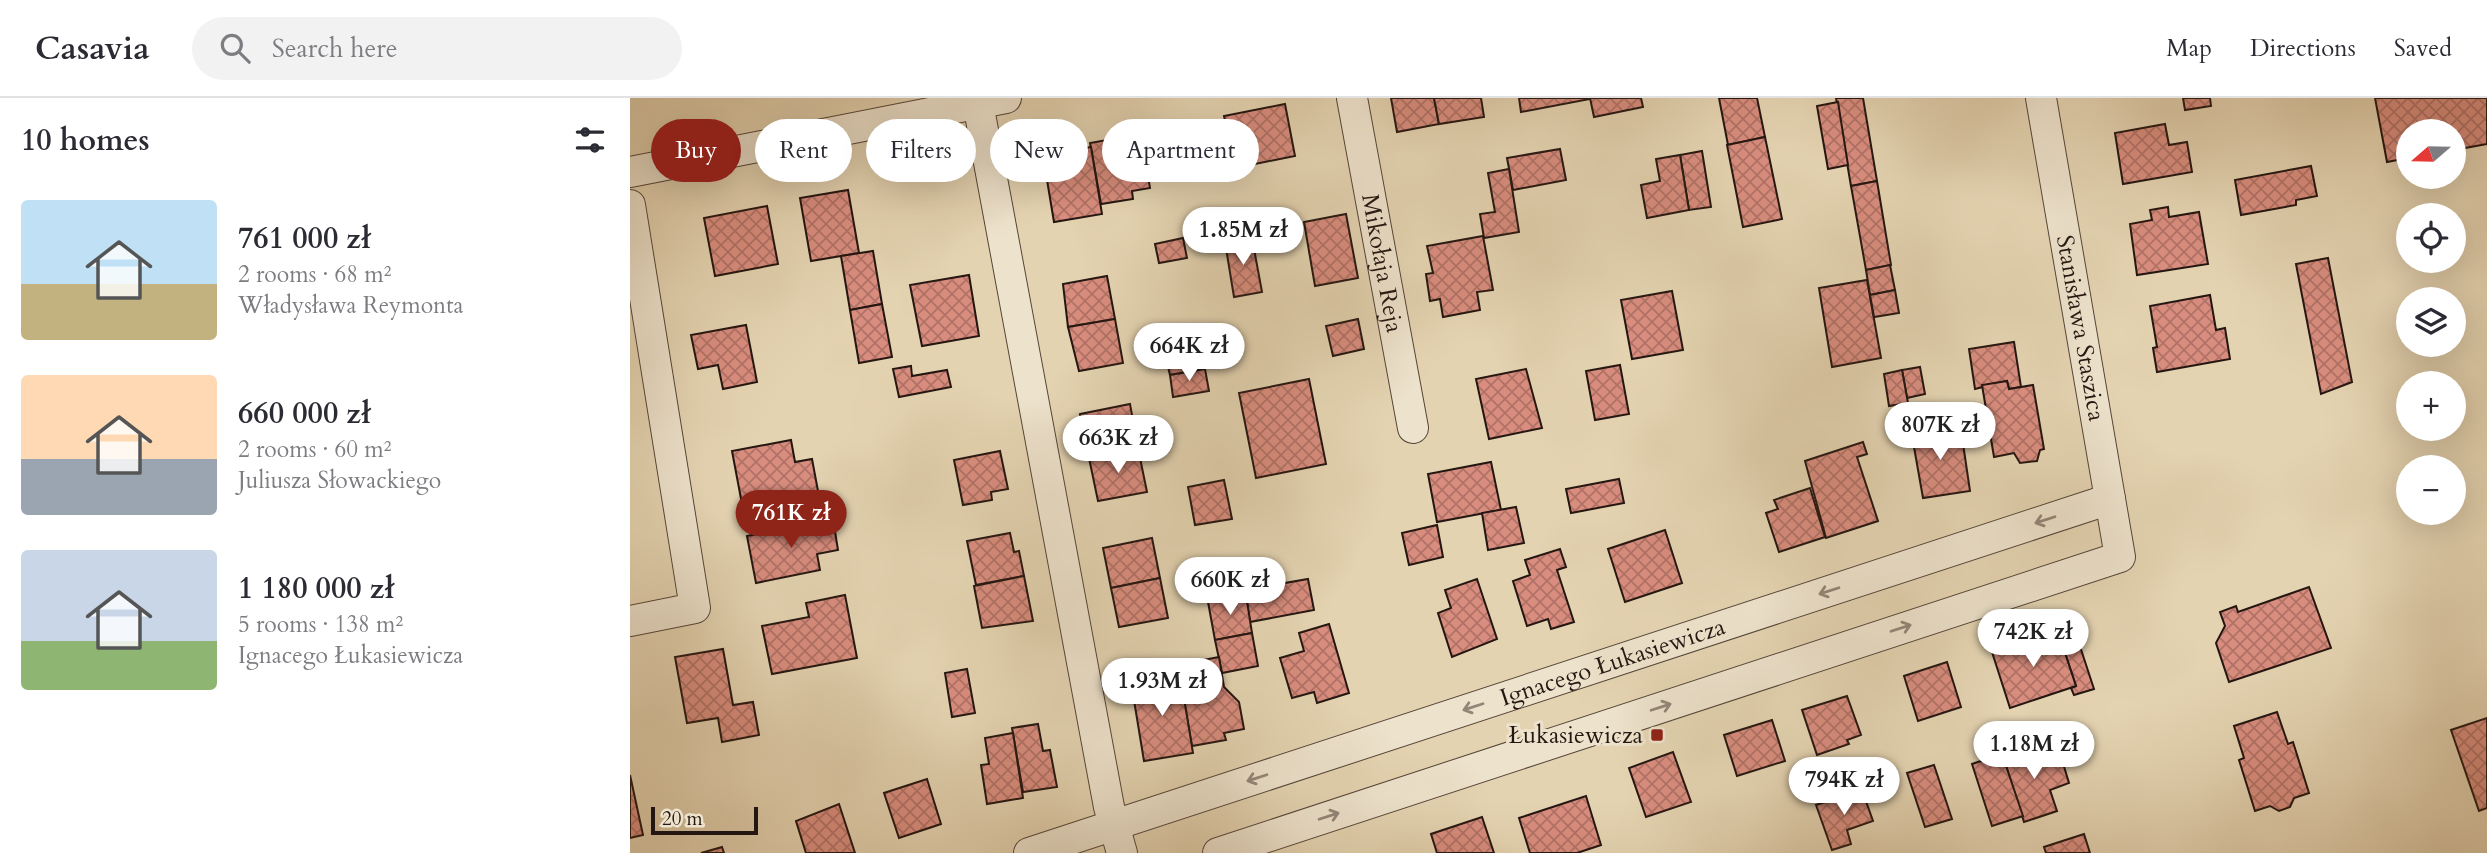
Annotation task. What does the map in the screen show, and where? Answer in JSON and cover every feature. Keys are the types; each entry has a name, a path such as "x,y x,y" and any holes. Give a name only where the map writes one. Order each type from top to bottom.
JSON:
{"street":[{"name":"Mikołaja Reja","path":"1352,98 1413,428"},
{"name":"Stanisława Staszica","path":"1218,853 2120,557 2041,98"},
{"path":"630,172 988,100 1114,824 1122,853"},
{"path":"630,205 695,608 630,621"},
{"name":"Ignacego Łukasiewicza","path":"1029,853 2110,499"}],"building":[{"path":"1391,98 1434,98 1439,124 1397,132"},
{"path":"1434,98 1481,98 1484,117 1439,124"},
{"path":"1519,98 1590,98 1590,99 1521,112"},
{"path":"1590,98 1641,98 1643,107 1594,117"},
{"path":"1719,98 1757,98 1765,137 1728,145"},
{"path":"1836,98 1863,98 1877,181 1851,186"},
{"path":"2183,98 2210,98 2211,106 2185,110"},
{"path":"2375,98 2487,98 2487,144 2466,148 2466,119 2396,119 2396,160 2387,162"},
{"path":"1838,102 1848,165 1828,169 1817,106"},
{"path":"1285,104 1295,156 1259,163 1259,119 1225,119 1224,116"},
{"path":"2165,124 2169,145 2187,142 2192,172 2123,184 2115,133"},
{"path":"1765,137 1782,219 1743,227 1727,145"},
{"path":"1102,141 1102,182 1149,182 1150,188 1132,191 1133,199 1101,204 1090,143"},
{"path":"1091,147 1102,214 1054,222 1047,182 1088,182 1088,148"},
{"path":"1560,149 1566,180 1513,190 1507,158"},
{"path":"1702,151 1711,207 1689,210 1680,155"},
{"path":"1680,155 1689,210 1647,218 1641,185 1660,181 1656,159"},
{"path":"2311,166 2317,196 2296,200 2296,205 2241,215 2235,180"},
{"path":"1509,169 1519,232 1484,238 1480,214 1495,212 1488,173"},
{"path":"1877,181 1891,265 1866,270 1851,186"},
{"path":"848,190 859,253 811,261 800,198"},
{"path":"767,206 778,264 715,276 704,218"},
{"path":"2168,207 2169,217 2199,212 2208,264 2137,275 2130,224 2152,220 2150,210"},
{"path":"1346,214 1358,278 1315,286 1304,222"},
{"path":"1483,236 1493,290 1477,292 1480,310 1443,317 1440,299 1430,301 1426,274 1433,273 1427,246"},
{"path":"1183,238 1187,258 1159,263 1155,244"},
{"path":"1252,238 1262,292 1234,297 1225,242"},
{"path":"873,251 882,304 850,310 841,256"},
{"path":"2328,258 2352,382 2321,394 2296,264"},
{"path":"1890,265 1895,290 1870,295 1866,270"},
{"path":"969,275 979,336 922,346 910,285"},
{"path":"1107,276 1115,319 1068,327 1063,284"},
{"path":"1867,280 1881,358 1832,367 1819,288"},
{"path":"1895,290 1899,313 1874,317 1870,295"},
{"path":"1672,291 1683,350 1632,359 1621,300"},
{"path":"2210,295 2216,330 2225,328 2230,359 2157,372 2153,348 2157,347 2150,306"},
{"path":"882,304 892,357 859,363 850,310"},
{"path":"1115,319 1123,363 1079,371 1068,327"},
{"path":"1358,319 1364,349 1333,356 1326,326"},
{"path":"746,325 757,382 723,389 718,365 698,369 691,335"},
{"path":"2014,342 2021,387 2009,389 2007,381 1975,389 1969,349"},
{"path":"1202,348 1205,369 1170,375 1165,354"},
{"path":"1620,365 1629,414 1595,420 1586,371"},
{"path":"911,366 912,376 947,370 951,387 899,397 893,369"},
{"path":"1920,367 1925,394 1907,398 1902,370"},
{"path":"1205,369 1209,391 1173,397 1170,375"},
{"path":"1526,369 1542,428 1489,439 1476,379"},
{"path":"1902,370 1908,403 1889,406 1884,374"},
{"path":"1309,379 1326,464 1256,478 1239,393"},
{"path":"2007,381 2009,389 2033,385 2044,449 2040,450 2037,461 2020,463 2014,453 1994,457 1982,385"},
{"path":"1130,404 1138,448 1089,458 1080,414"},
{"path":"1939,426 1941,434 1961,430 1970,491 1923,498 1911,430"},
{"path":"791,440 795,462 812,459 818,491 742,504 732,451"},
{"path":"1863,442 1867,454 1857,457 1878,521 1826,538 1805,461"},
{"path":"1138,448 1147,492 1098,501 1089,458"},
{"path":"1000,451 1008,489 991,492 992,500 963,505 954,460"},
{"path":"1491,462 1501,510 1437,522 1428,474"},
{"path":"1619,479 1624,503 1571,513 1566,489"},
{"path":"1224,480 1232,519 1195,525 1188,487"},
{"path":"1810,488 1825,537 1779,552 1766,513 1778,509 1774,500"},
{"path":"1516,507 1524,543 1488,550 1482,513"},
{"path":"833,519 838,550 817,554 820,570 756,583 747,536"},
{"path":"1437,525 1443,557 1409,565 1402,533"},
{"path":"1665,530 1682,583 1625,602 1608,549"},
{"path":"1010,533 1014,552 1019,551 1024,576 976,585 967,541"},
{"path":"1152,538 1160,578 1111,588 1103,548"},
{"path":"1560,549 1566,567 1557,570 1574,622 1551,629 1548,619 1527,626 1513,581 1530,575 1525,560"},
{"path":"1024,576 1033,621 982,628 974,586"},
{"path":"1160,578 1168,618 1119,627 1111,588"},
{"path":"1308,579 1314,610 1250,622 1245,590"},
{"path":"1477,579 1497,639 1452,657 1438,613 1451,608 1445,590"},
{"path":"2309,587 2331,648 2229,682 2216,643 2225,626 2220,612 2236,606 2238,612"},
{"path":"845,595 857,658 772,674 762,626 809,617 806,603"},
{"path":"1246,595 1252,633 1215,640 1208,602"},
{"path":"2072,622 2094,689 2074,695 2071,688 2076,686 2059,635 2073,630"},
{"path":"1329,624 1349,693 1317,703 1314,692 1292,698 1280,658 1304,651 1299,633"},
{"path":"1252,633 1258,666 1222,673 1215,640"},
{"path":"2038,633 2041,641 2059,635 2076,686 2010,708 1991,649"},
{"path":"723,649 733,705 753,702 759,735 722,742 718,718 687,723 675,657"},
{"path":"1219,657 1224,687 1239,702 1244,729 1224,733 1226,740 1192,746 1178,665"},
{"path":"1947,662 1961,707 1918,721 1904,676"},
{"path":"967,669 975,713 952,717 945,673"},
{"path":"1180,674 1193,753 1144,761 1131,682"},
{"path":"1847,696 1861,735 1847,740 1849,744 1817,755 1802,710"},
{"path":"2277,712 2288,744 2293,742 2309,793 2294,798 2290,807 2279,811 2270,806 2255,811 2239,760 2244,758 2234,726"},
{"path":"2487,718 2487,808 2479,811 2451,730"},
{"path":"1772,720 1785,761 1737,776 1724,735"},
{"path":"1038,724 1043,751 1050,750 1057,787 1023,792 1012,728"},
{"path":"1013,733 1023,798 987,804 981,765 989,764 985,738"},
{"path":"2035,743 2043,766 2062,760 2069,783 2050,790 2057,811 2024,822 2002,754"},
{"path":"1673,752 1691,802 1646,817 1629,768"},
{"path":"2002,754 2023,816 1992,826 1972,764"},
{"path":"1934,765 1952,819 1925,827 1907,773"},
{"path":"630,775 643,835 630,838"},
{"path":"927,779 941,824 899,838 884,793"},
{"path":"1862,790 1873,821 1847,830 1851,844 1832,850 1816,805"},
{"path":"1586,796 1601,845 1577,853 1530,853 1519,818"},
{"path":"839,804 855,853 806,853 796,821"},
{"path":"1482,817 1494,853 1437,853 1431,834"},
{"path":"2084,834 2090,853 2046,853 2044,847"},
{"path":"722,847 724,853 701,853"}],"place":[{"name":"Łukasiewicza","path":"1657,735"}]}
